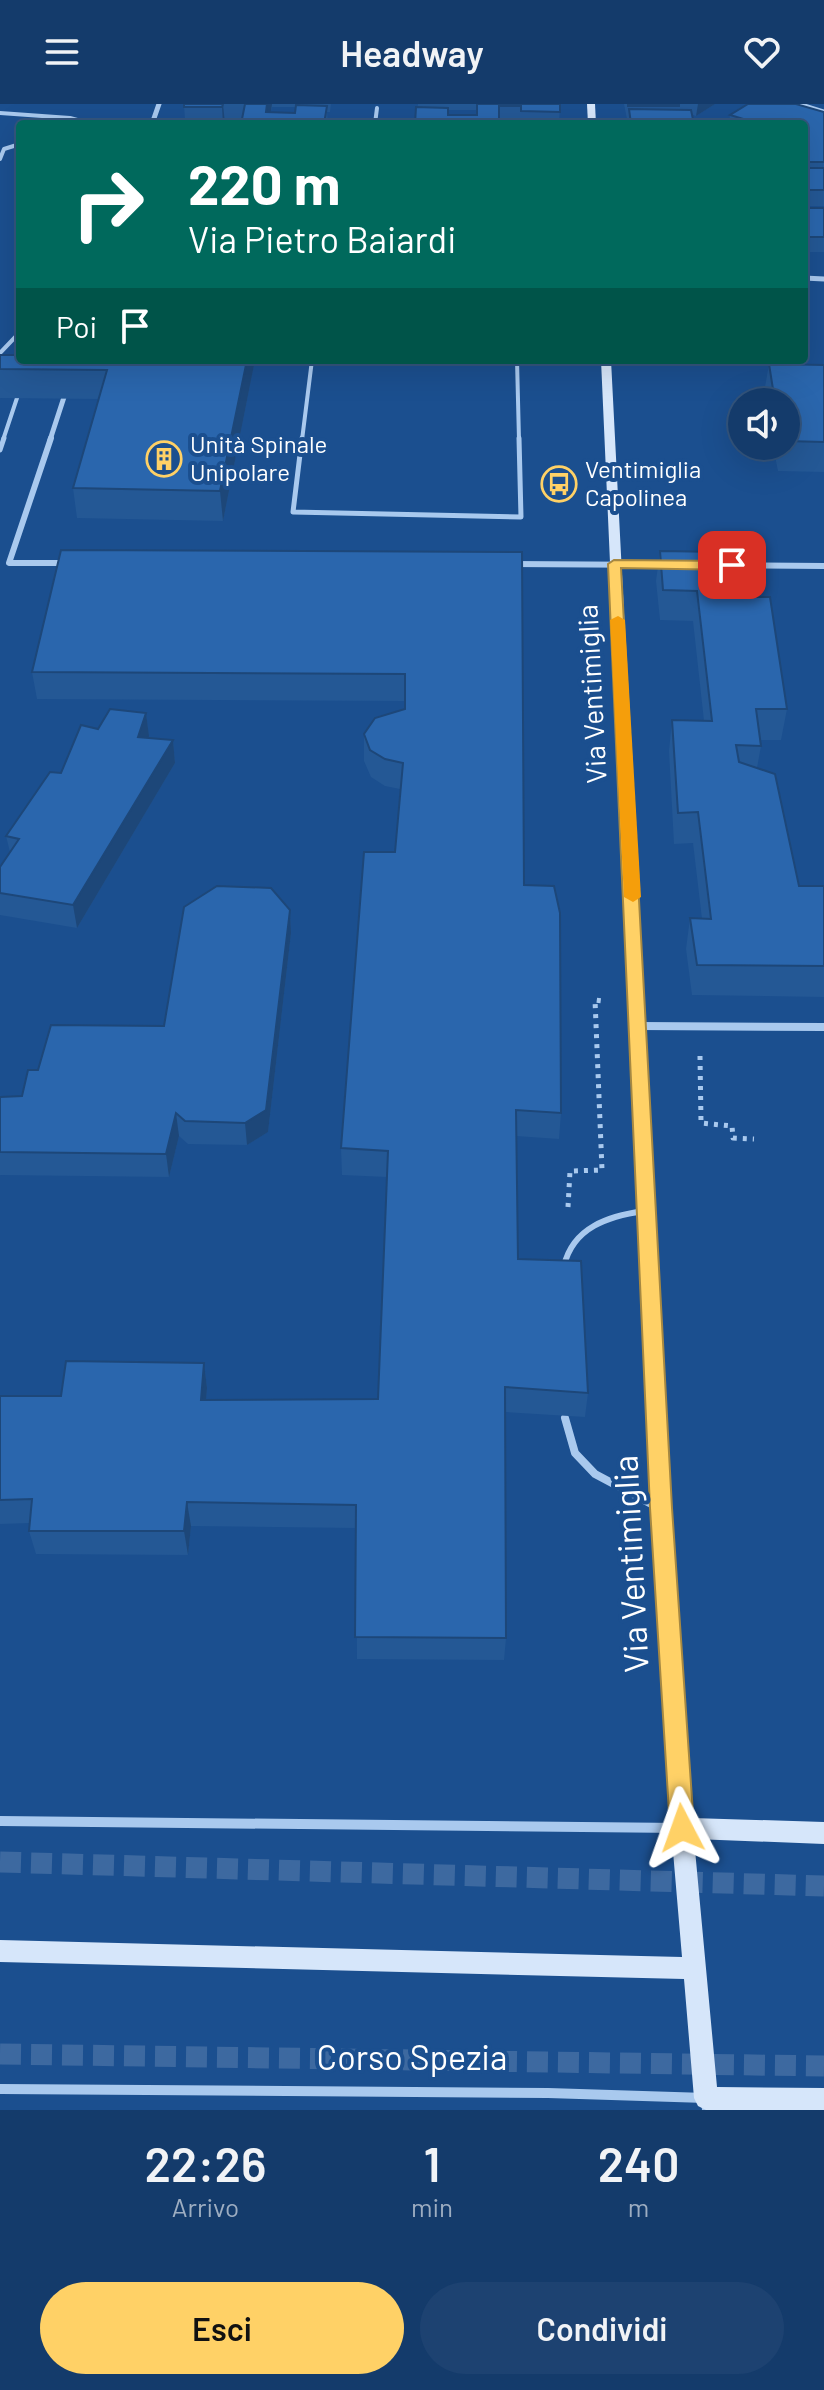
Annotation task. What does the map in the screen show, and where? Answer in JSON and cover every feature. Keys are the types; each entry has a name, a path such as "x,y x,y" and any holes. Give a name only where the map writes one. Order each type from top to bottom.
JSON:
{"street":[{"path":"798,104 824,112"},
{"name":"Via Ventimiglia","path":"606,364 661,1508 682,1828 706,2104"},
{"path":"67,389 9,563 71,563"},
{"path":"496,564 670,565"},
{"path":"701,565 824,566"},
{"path":"639,1026 824,1027"},
{"path":"0,1821 682,1828 824,1833"},
{"path":"0,1951 694,1968"},
{"name":"Corso Spezia","path":"0,2089 548,2093 706,2104 824,2100"}],"lane":[{"path":"376,120 377,108"},
{"path":"0,113 23,118 82,120"},
{"path":"0,159 4,149 16,145"},
{"path":"0,353 16,336"},
{"path":"312,364 293,512 521,517 517,364"},
{"path":"0,450 20,390"},
{"path":"563,1271 565,1256 581,1236 611,1216 647,1211"},
{"path":"565,1418 575,1453 595,1474 661,1508"}],"path":[{"path":"701,1123 732,1126 733,1138 754,1139"}],"building":[{"path":"184,104 223,104 222,107 184,107"},
{"path":"245,104 267,104 266,112 295,113 296,105 327,106 325,120 242,120"},
{"path":"477,104 560,104 560,112 521,111 521,106 499,106 499,120 415,120 416,107 448,108 448,115 477,115"},
{"path":"679,104 679,106 628,106"},
{"path":"748,104 796,104 824,112 824,162 808,162 808,120 747,120 730,115"},
{"path":"629,109 691,110 693,120 630,120"},
{"path":"808,168 824,168 824,190 808,190"},
{"path":"808,208 824,208 824,237 808,237"},
{"name":"Unità Spinale Unipolare","path":"0,355 16,355 16,364 246,364 220,491 73,488 107,370 0,369"},
{"path":"769,364 824,365 824,442 800,441 800,388 773,388"},
{"path":"61,550 522,552 524,885 554,886 560,913 561,1113 516,1110 518,1259 581,1261 588,1393 505,1387 506,1638 355,1637 356,1505 187,1502 184,1531 29,1531 32,1499 0,1500 0,1396 61,1396 66,1361 204,1363 201,1400 378,1399 388,1151 341,1148 364,852 395,852 403,763 385,759 370,750 364,734 375,718 405,709 405,674 32,672"},
{"path":"660,551 722,552 725,572 741,572 744,597 770,597 787,709 756,709 761,746 736,745 739,762 775,774 799,886 824,886 824,966 697,965 690,918 711,919 698,812 678,813 672,720 712,721 697,591 663,590"},
{"path":"110,709 146,713 138,737 173,740 73,905 0,893 0,867 19,839 6,836 50,772 61,773 81,725 98,729"},
{"path":"217,886 271,888 290,910 266,1110 245,1123 185,1121 176,1113 166,1154 0,1152 0,1097 22,1096 28,1070 38,1070 51,1025 164,1026 184,907"}],"tunnel":[{"path":"0,1862 824,1886"},
{"path":"0,2054 824,2066"}],"slow traffic":[{"path":"618,620 633,897"}],"place":[{"name":"Unità Spinale Unipolare","path":"164,459"},
{"name":"Ventimiglia Capolinea","path":"559,484"}],"route":[{"path":"682,1828 661,1508 614,564 732,565"}]}
